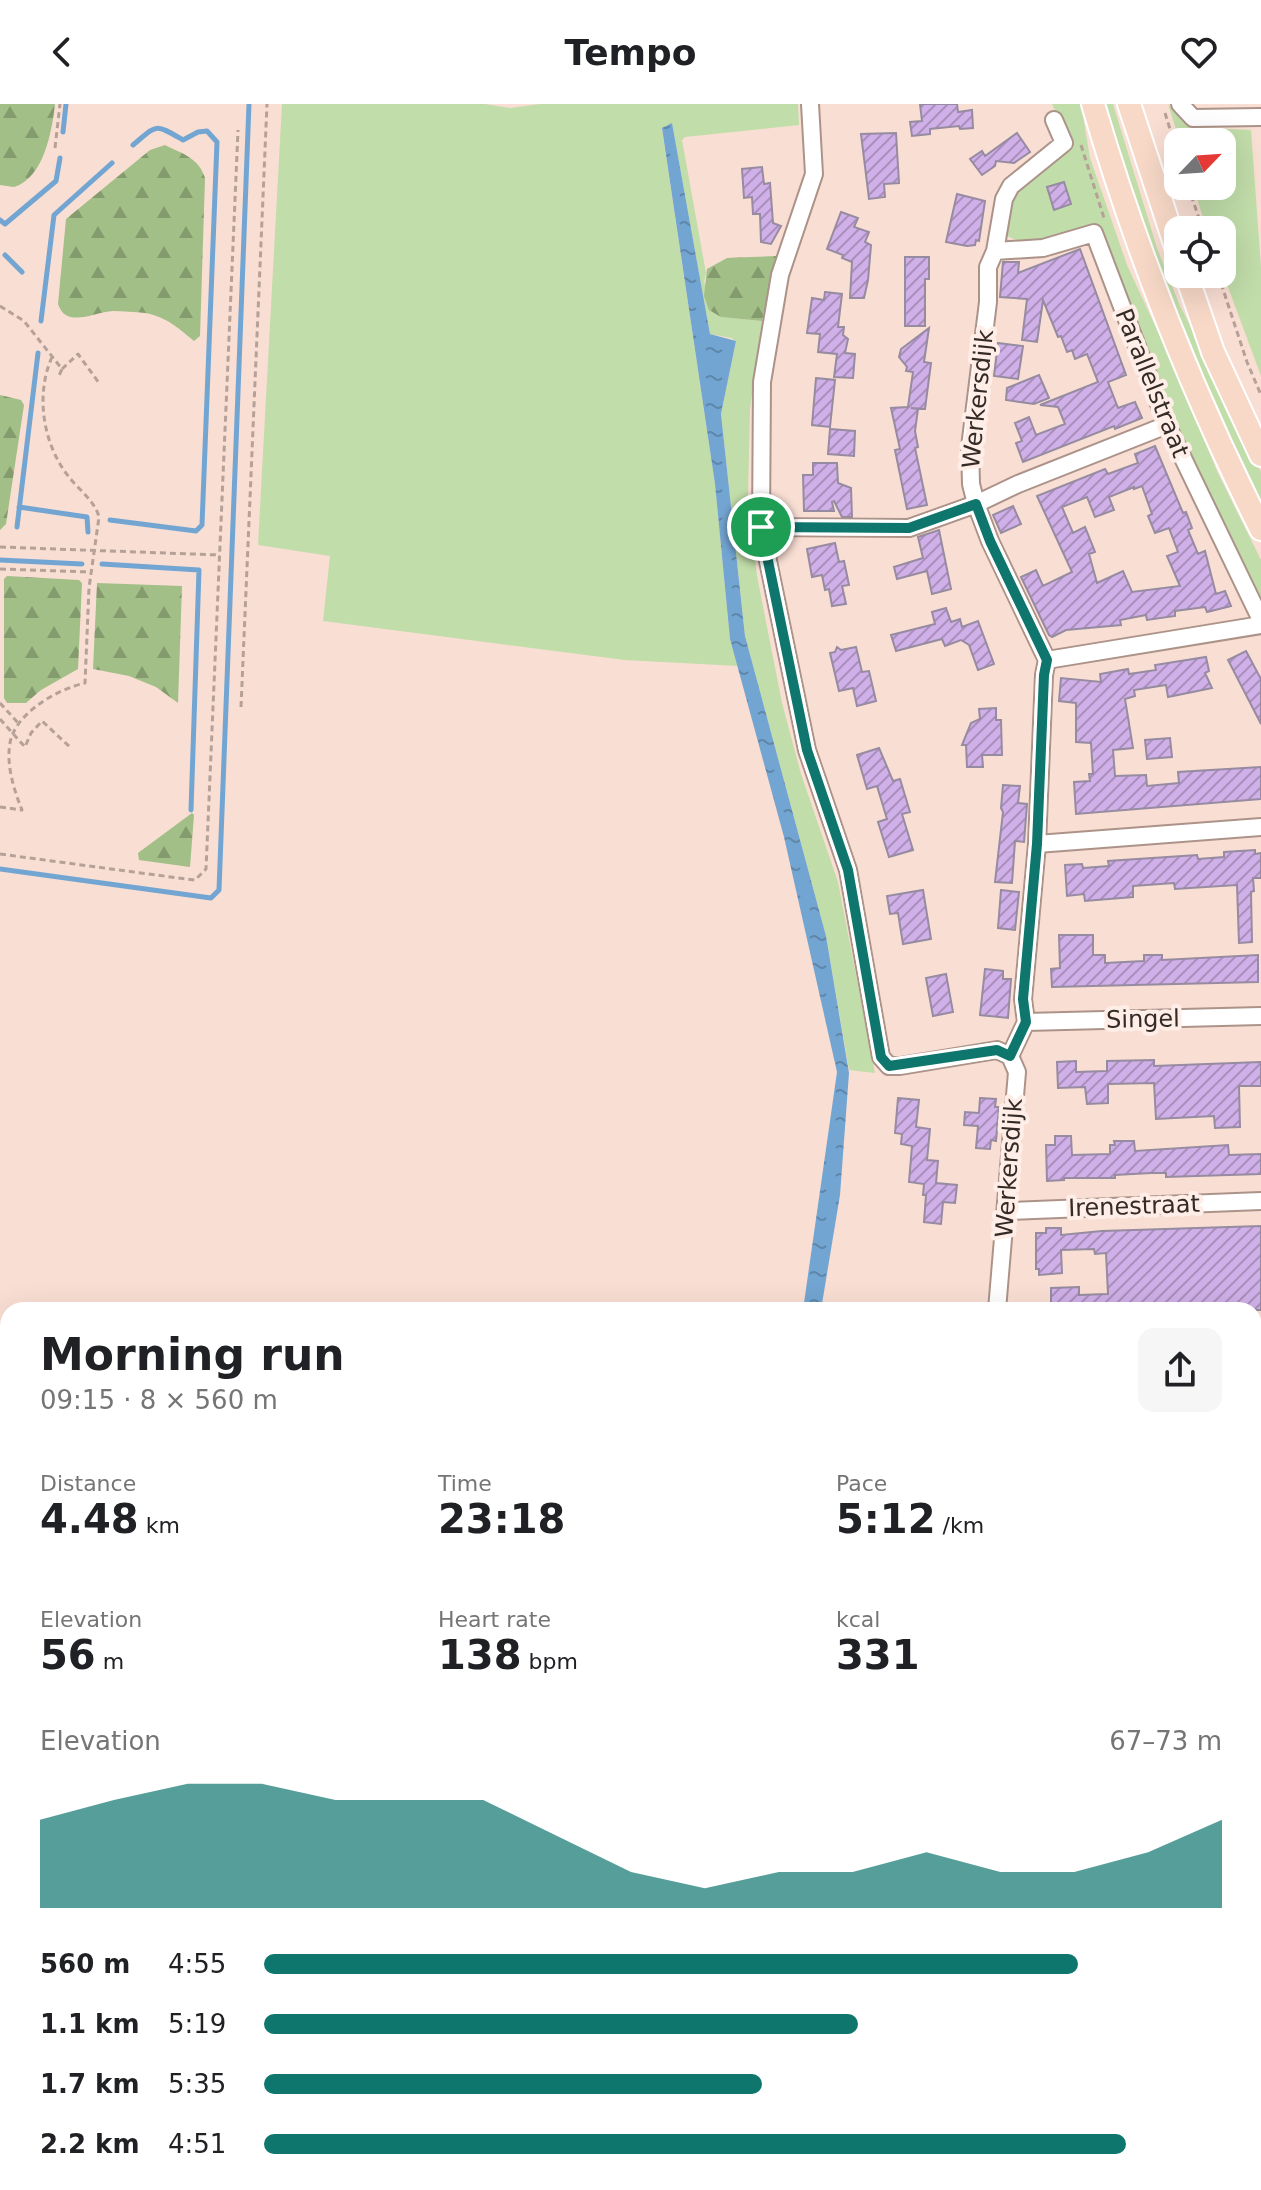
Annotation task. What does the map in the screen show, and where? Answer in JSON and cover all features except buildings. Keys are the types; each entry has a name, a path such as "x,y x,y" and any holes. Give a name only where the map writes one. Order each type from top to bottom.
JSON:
{"main road":[{"path":"1093,104 1118,190 1152,286 1227,462 1261,529"},
{"path":"1129,104 1166,216"},
{"path":"1191,288 1213,352 1261,455"}],"street":[{"path":"810,104 814,174 780,275 762,382 761,527 807,750 848,870 881,1057 889,1066 997,1050 1010,1056 1026,1022 1023,999 1037,844 1047,660 1261,623"},
{"path":"1180,104 1193,118 1261,119"},
{"name":"Werkersdijk","path":"1047,660 990,541 976,504 971,484 970,447 988,302 988,267 995,251 1004,199 1011,186 1064,143 1054,120"},
{"path":"995,251 1043,248 1094,233"},
{"name":"Parallelstraat","path":"1094,233 1167,425 1261,623"},
{"path":"761,527 909,528 976,504 1018,484 1167,425"},
{"path":"1037,844 1261,827"},
{"name":"Singel","path":"1026,1022 1261,1016"},
{"name":"Werkersdijk","path":"998,1302 1017,1072 1010,1056"},
{"name":"Irenestraat","path":"1007,1211 1261,1201"}],"path":[{"path":"55,148 60,104"},
{"path":"241,707 267,104"},
{"path":"1162,104 1170,128"},
{"path":"0,854 195,880 206,869 238,130"},
{"path":"1079,137 1107,227 1094,233"},
{"path":"1223,288 1261,395"},
{"path":"0,306 24,321 62,369"},
{"path":"58,378 62,369 78,354 99,383"},
{"path":"0,807 22,810 10,768 10,744 19,724 52,696 85,683 91,572 99,517 97,508 56,458 48,437 44,389 52,357"},
{"path":"0,547 221,555"},
{"path":"0,569 91,572"},
{"path":"0,703 19,724"},
{"path":"0,719 25,747 31,733 42,721 71,748"}],"green space":[{"path":"0,104 55,104 45,152 33,174 14,187 0,185"},
{"path":"282,104 485,104 510,108 540,104 798,104 799,125 685,137 682,140 706,273 704,282 721,317 762,321 750,408 748,497 757,576 782,703 801,774 838,882 875,1073 849,1070 826,936 745,636 721,414 736,341 710,334 672,124 662,129 715,484 730,639 738,666 625,660 323,621 330,556 258,545"},
{"path":"1052,104 1081,104 1090,158 1127,265 1217,471 1261,560 1261,607 1211,509 1158,383 1098,226 1039,241 1016,240 1006,235 1006,221 1017,195 1037,174 1072,147"},
{"path":"1102,104 1113,104 1164,266 1164,287 1149,252"},
{"path":"1168,104 1188,127 1209,128 1176,128"},
{"path":"1236,129 1251,130 1261,267 1261,376 1228,288 1236,288 1236,216 1203,216 1197,200 1236,200"},
{"path":"165,145 194,161 205,178 200,336 194,341 172,324 153,315 113,311 74,317 62,312 58,304 66,219 150,150"},
{"path":"777,256 762,321 721,317 709,310 704,296 707,269 727,258"},
{"path":"1164,288 1173,288 1261,472 1261,515"},
{"path":"0,395 21,400 24,405 6,524 0,530"},
{"path":"7,576 79,580 82,583 78,669 41,690 26,703 7,703 4,698 4,579"},
{"path":"97,583 182,586 178,703 156,687 129,676 93,669"},
{"path":"192,813 190,867 139,860 138,853"}],"water":[{"path":"672,123 710,334 736,341 721,414 745,636 826,936 849,1073 840,1195 822,1302 804,1302 837,1072 784,837 730,639 715,484 662,128"}],"waterway":[{"path":"63,132 66,104"},
{"path":"0,869 211,898 219,890 249,104"},
{"path":"110,520 196,531 202,525 217,142 207,131 183,140 156,128 133,145"},
{"path":"0,220 5,224 56,181 60,158"},
{"path":"41,321 54,215 112,163"},
{"path":"5,255 22,272"},
{"path":"17,527 38,353"},
{"path":"19,507 87,517 88,532"},
{"path":"0,560 82,564"},
{"path":"102,564 199,570 191,810"}],"route":[{"path":"976,504 990,541 1047,660 1037,844 1023,999 1026,1022 1010,1056 997,1050 900,1066 889,1066 881,1057 848,870 807,750 761,527 909,528 976,504"}]}
